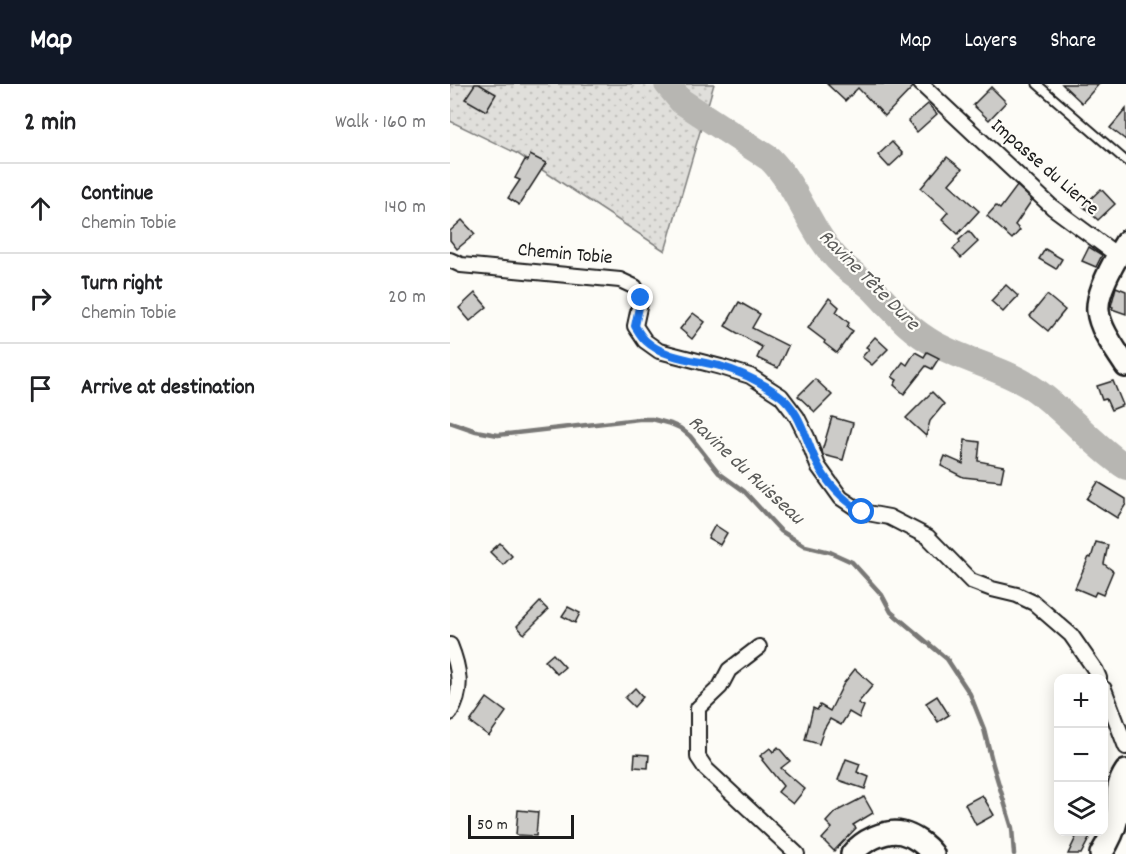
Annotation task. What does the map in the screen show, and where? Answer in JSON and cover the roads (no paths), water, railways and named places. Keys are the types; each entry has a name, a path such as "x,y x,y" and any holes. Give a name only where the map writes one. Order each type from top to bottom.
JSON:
{"main road":[{"path":"1122,248 1103,288 1098,310 1104,328 1126,366"},
{"path":"1101,854 1111,839 1117,818 1118,782 1126,771"},
{"path":"852,854 857,848 881,834 902,832 925,844 933,854"}],"street":[{"name":"Impasse du Lierre","path":"921,84 1052,207 1122,248"},
{"name":"Chemin Tobie","path":"450,260 461,266 620,280 635,287 641,298 635,326 645,341 659,351 750,376 780,396 797,417 818,466 841,498 862,512 889,517 928,537 971,581 1017,595 1034,603 1071,635 1097,674"},
{"path":"450,645 459,667 459,688 450,713"},
{"path":"759,647 729,670 720,687 698,708 698,757 706,769 797,854"},
{"path":"1108,700 1126,747"}],"lane":[{"path":"1037,84 1126,161"}],"waterway":[{"name":"Ravine Tête Dure","path":"667,84 681,101 770,159 789,184 831,252 846,268 874,290 909,326 935,344 1020,380 1031,387 1126,467"},
{"name":"Ravine du Ruisseau","path":"450,422 476,431 498,435 639,419 652,419 680,428 690,436 719,473 744,491 781,531 805,546 830,552 852,562 882,595 891,612 947,659 970,694 984,729 1012,828 1014,854"}]}
